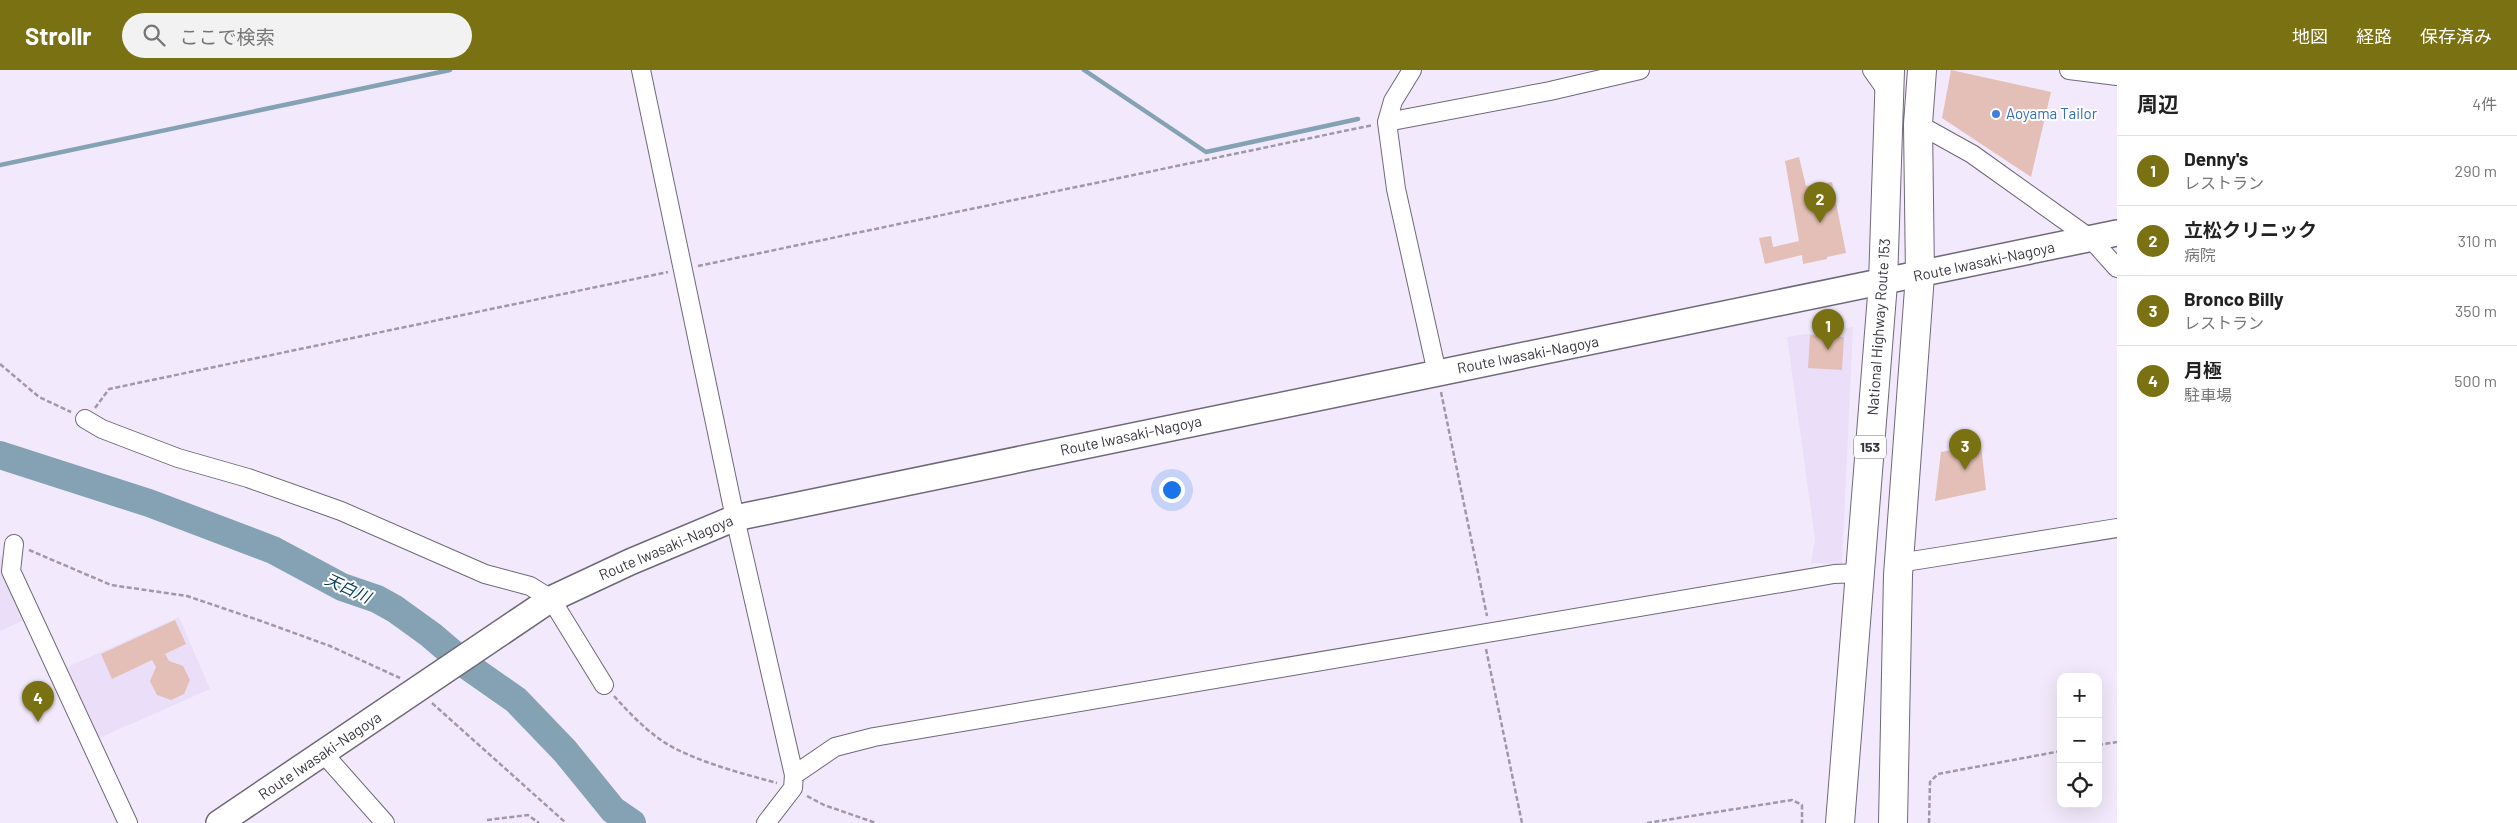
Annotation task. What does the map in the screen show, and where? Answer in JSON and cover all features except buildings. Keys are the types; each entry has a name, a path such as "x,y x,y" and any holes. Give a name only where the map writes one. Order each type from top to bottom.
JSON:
{"highway":[{"name":"153","path":"1893,823 1899,563 1920,275 1918,124 1922,70"},
{"name":"National Highway Route 153","path":"1840,823 1883,283 1890,82"}],"main road":[{"name":"Route Iwasaki-Nagoya","path":"219,823 418,691 551,599 647,554 735,518 1883,283 2117,233"}],"street":[{"path":"640,70 792,786"},
{"path":"1412,70 1393,101 1387,122 1396,189 1437,373"},
{"path":"1387,122 1550,91 1640,70"},
{"path":"1872,70 1890,82"},
{"path":"2069,70 2117,76"},
{"path":"1918,124 1972,154 2091,239 2117,268"},
{"path":"85,419 102,429 178,458 248,478 341,511 477,570 530,586 551,599 604,685"},
{"path":"1899,563 2117,528"},
{"path":"14,544 11,571 128,823"},
{"path":"766,823 792,786 835,747 874,737 1834,574 1861,574"},
{"path":"323,753 386,823"}],"path":[{"path":"0,364 39,397 85,419 109,389 1387,122"},
{"path":"1437,373 1487,614 1486,650 1522,823"},
{"path":"14,544 111,585 187,596 330,646"},
{"path":"604,685 638,722 677,750 712,764 792,786 824,805 876,823"},
{"path":"2102,744 2117,742"},
{"path":"1929,823 1930,782 1938,774 2057,752"},
{"path":"494,758 566,823"},
{"path":"1647,823 1792,800 1802,805 1802,823"},
{"path":"487,820 528,815 539,823"}],"shaded area":[{"path":"1853,327 1842,564 1811,563 1815,539 1787,337"},
{"path":"0,555 29,618 0,631"},
{"path":"179,617 210,689 95,740 63,669"}],"waterway":[{"path":"0,165 450,70"},
{"path":"1084,70 1206,152 1358,119"},
{"name":"天白川","path":"0,455 149,503 273,550 342,587 377,599 395,609 431,635 466,665 516,700 565,751 613,810 632,823"}],"place":[{"name":"Aoyama Tailor","path":"1996,114"},
{"name":"立松クリニック","path":"1820,223"},
{"name":"Denny's","path":"1828,350"},
{"name":"Bronco Billy","path":"1965,470"},
{"name":"月極","path":"38,722"}]}
